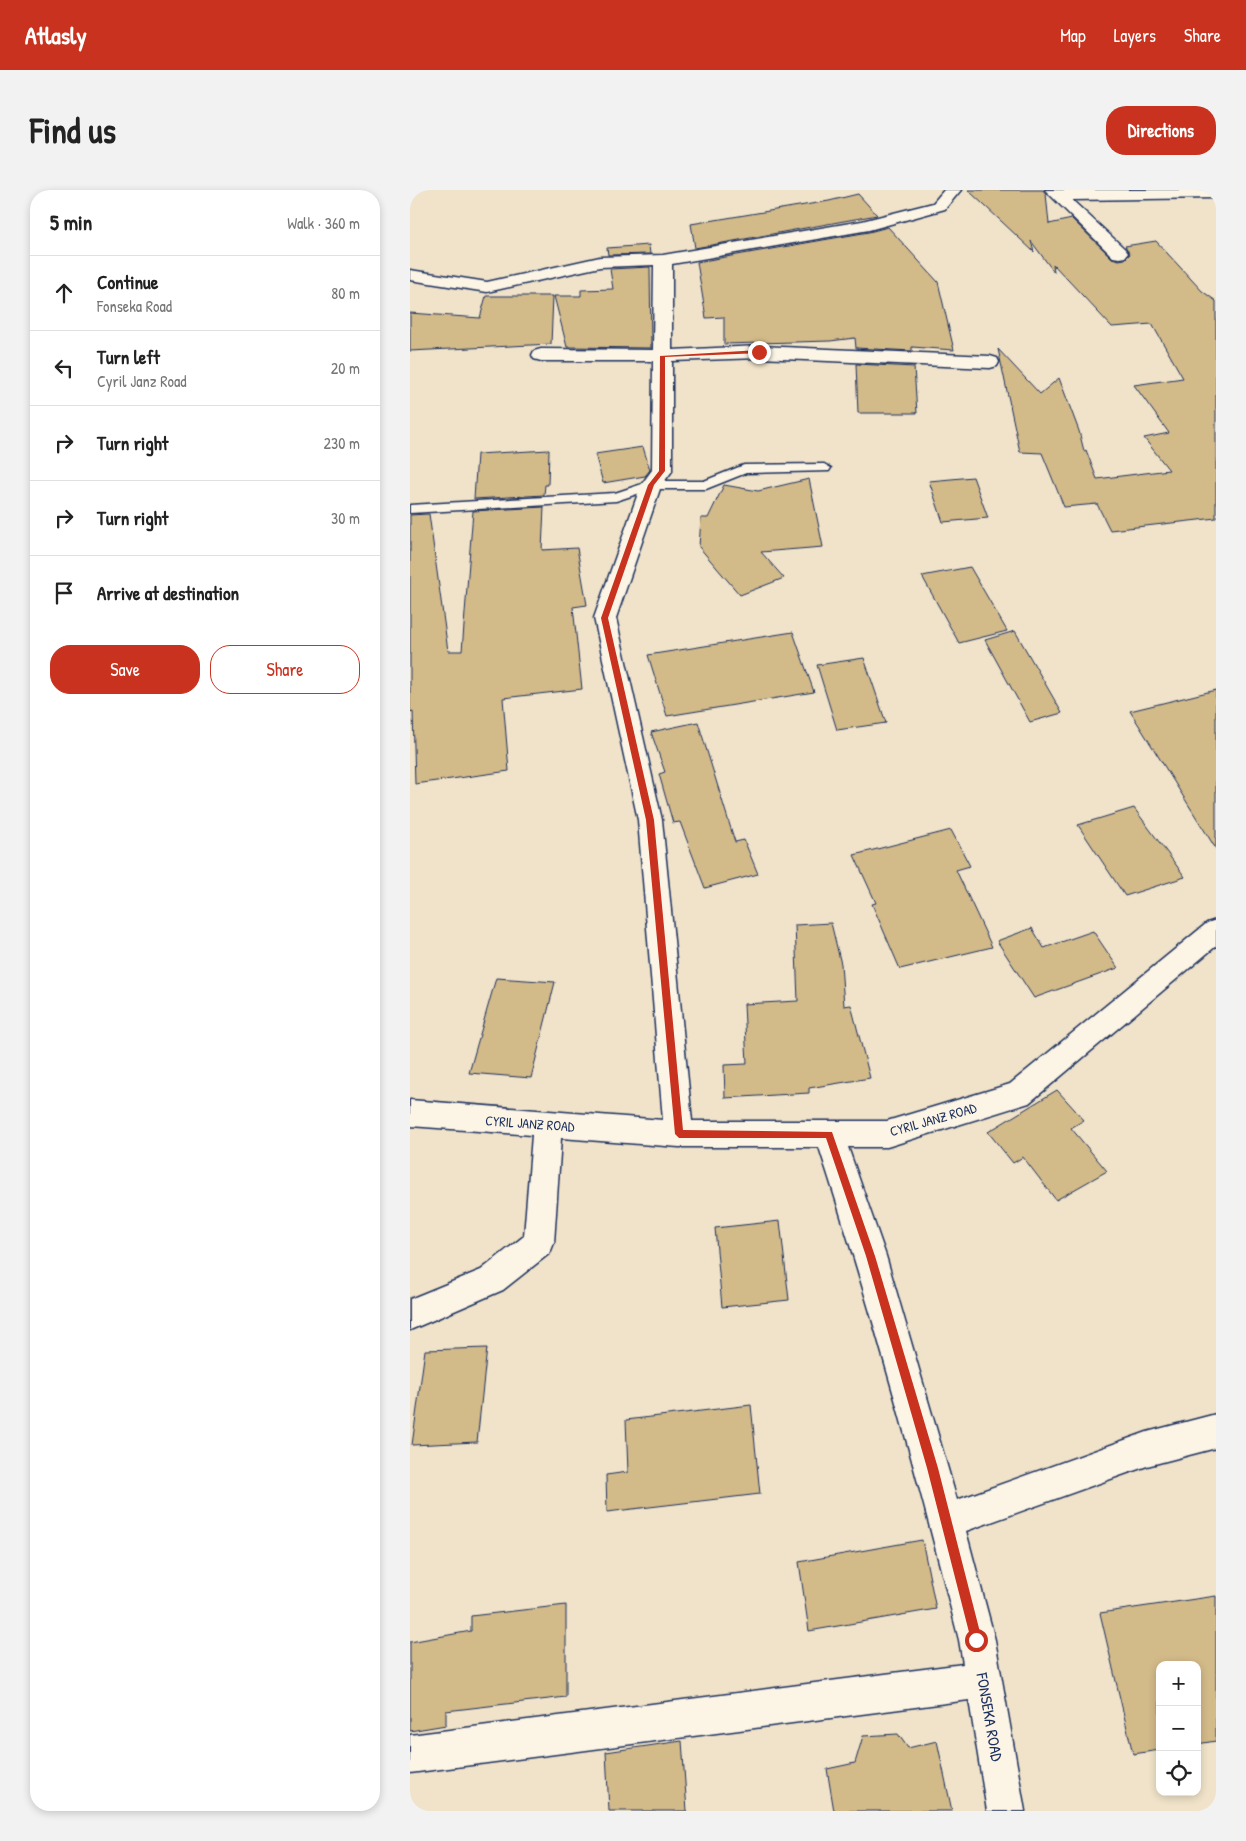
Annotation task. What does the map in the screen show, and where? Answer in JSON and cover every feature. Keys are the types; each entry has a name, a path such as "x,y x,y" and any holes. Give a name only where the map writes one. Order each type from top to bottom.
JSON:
{"street":[{"path":"410,275 487,287 600,262 663,260 863,226 939,206 953,190"},
{"path":"1055,192 1216,194"},
{"path":"1055,192 1119,253"},
{"path":"663,260 662,471 651,485 605,618 650,820 679,1134"},
{"path":"541,355 662,356 759,352 990,362"},
{"name":"CYRIL JANZ ROAD","path":"410,1113 679,1134 887,1134 1019,1094 1216,932"},
{"path":"410,1315 492,1280 539,1243 547,1124"},
{"name":"FONSEKA ROAD","path":"829,1134 870,1256 946,1521 976,1640 1006,1811"},
{"path":"946,1521 1147,1450 1216,1431"},
{"path":"410,1754 983,1680"}],"lane":[{"path":"410,509 616,497 651,485 706,484 744,469 824,468"}],"building":[{"path":"968,190 1043,190 1046,194 1049,224 1072,219 1112,258 1119,260 1125,259 1130,254 1125,246 1156,241 1202,291 1216,301 1216,518 1110,530 1097,504 1064,507 1042,453 1020,452 998,349 1040,394 1059,378 1079,431 1084,451 1086,450 1097,479 1169,470 1144,438 1169,433 1134,385 1183,378 1152,324 1112,327 1053,264 1054,272 1031,241 1034,252"},
{"path":"858,194 877,215 695,248 691,224 829,201"},
{"path":"888,227 938,282 954,350 912,347 912,351 856,348 855,338 830,341 724,344 724,317 706,318 697,262"},
{"path":"649,245 650,254 608,255 607,248"},
{"path":"650,267 651,348 567,347 554,296 581,296 581,290 613,289 610,269"},
{"path":"486,296 553,296 551,344 410,351 410,313 480,318"},
{"path":"856,364 914,367 917,413 858,413"},
{"path":"643,447 650,470 645,476 603,483 595,454"},
{"path":"549,450 548,485 545,485 544,495 474,499 477,454"},
{"path":"973,477 988,518 943,522 929,481"},
{"path":"809,479 823,547 761,552 784,578 740,595 699,547 701,518 708,518 724,485 758,491"},
{"path":"544,507 542,550 577,548 587,605 573,607 582,689 503,698 509,771 415,784 413,711 410,712 410,515 429,514 448,651 462,651 473,511"},
{"path":"970,567 1007,631 959,643 922,576"},
{"path":"1015,631 1062,713 1030,722 985,640"},
{"path":"793,632 814,692 667,716 648,655"},
{"path":"864,658 886,723 837,730 817,665"},
{"path":"1216,690 1216,849 1130,711"},
{"path":"698,722 735,842 744,840 758,874 705,888 680,822 673,823 659,774 665,772 651,732"},
{"path":"1134,808 1185,877 1125,896 1078,825"},
{"path":"951,830 970,866 956,870 992,947 900,969 872,904 876,903 854,855"},
{"path":"831,923 841,964 844,1006 851,1005 870,1078 809,1088 809,1093 725,1098 724,1065 747,1064 744,1004 798,1001 795,925"},
{"path":"1032,928 1044,948 1093,931 1118,968 1034,998 997,941"},
{"path":"496,978 555,982 531,1078 469,1073"},
{"path":"1057,1090 1084,1120 1071,1128 1107,1171 1056,1200 1023,1157 1013,1163 988,1132"},
{"path":"780,1221 789,1300 722,1307 715,1228"},
{"path":"487,1348 477,1442 412,1445 425,1350"},
{"path":"751,1405 760,1494 607,1512 606,1475 628,1472 626,1420"},
{"path":"922,1540 936,1609 809,1631 799,1562"},
{"path":"1216,1596 1216,1741 1201,1743 1201,1661 1156,1661 1156,1751 1133,1754 1100,1613"},
{"path":"566,1605 566,1697 446,1711 446,1725 410,1731 410,1642 471,1631 471,1616"},
{"path":"898,1734 908,1748 937,1741 952,1811 834,1811 827,1769 855,1763 863,1736"},
{"path":"682,1741 687,1811 609,1811 606,1752"}],"route":[{"path":"759,352 662,356 662,471 651,485 605,618 650,820 679,1134 829,1134 870,1256 932,1468 976,1640"}]}
